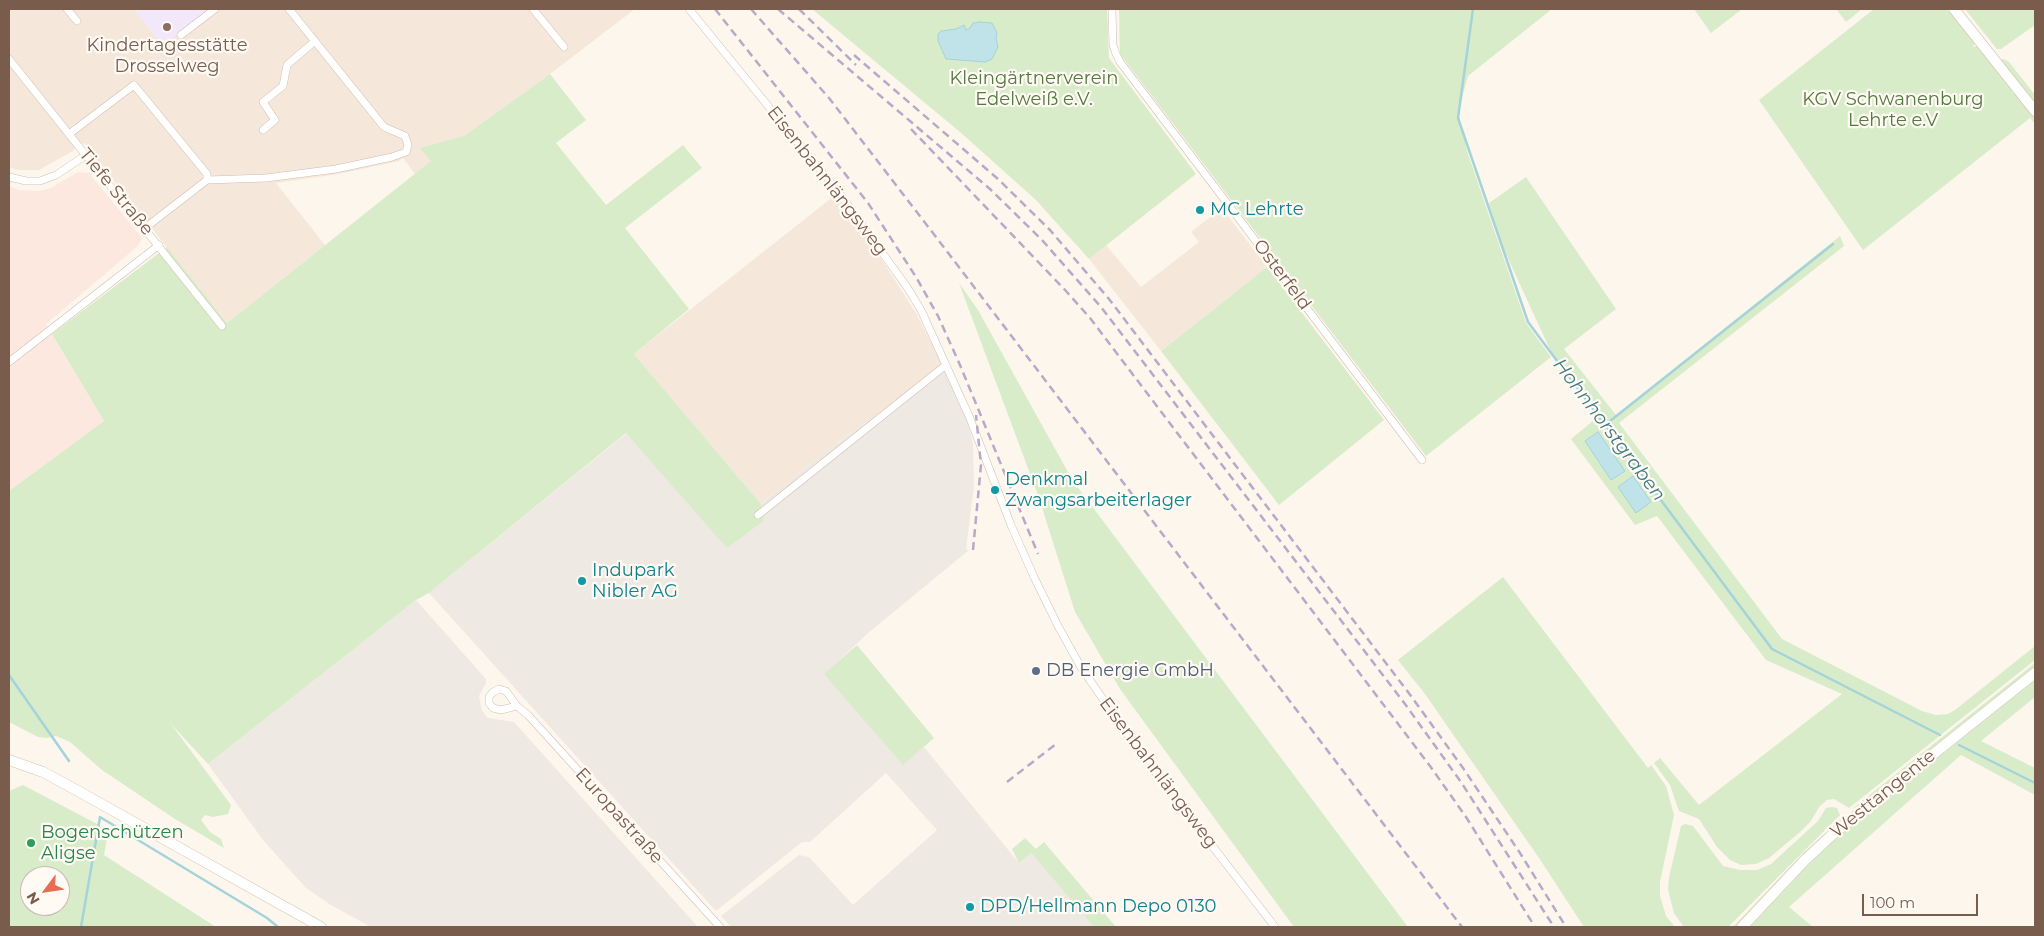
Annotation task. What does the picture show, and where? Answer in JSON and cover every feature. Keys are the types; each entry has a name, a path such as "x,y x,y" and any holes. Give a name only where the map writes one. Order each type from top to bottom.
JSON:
{"main road":[{"path":"1954,9 2035,111"},
{"name":"Westtangente","path":"1742,927 1804,861 1833,834 2035,673"},
{"path":"9,760 43,772 321,927"}],"street":[{"path":"67,9 77,21"},
{"path":"181,35 214,9"},
{"path":"145,228 207,180 266,178 336,169 392,157 406,152 408,145 405,136 384,127 289,9"},
{"path":"533,9 564,47"},
{"name":"Eisenbahnlängsweg","path":"689,9 840,194 874,239 922,310 969,416 1011,525 1058,626 1082,669 1142,755 1275,927"},
{"name":"Osterfeld","path":"1112,9 1113,45 1120,62 1422,460"},
{"path":"263,130 275,120 263,102 283,86 287,65 315,41"},
{"name":"Tiefe Straße","path":"9,59 222,326"},
{"path":"69,134 134,85 207,174 207,180"},
{"path":"9,177 26,181 40,180 56,175 86,155"},
{"path":"9,362 158,245"},
{"path":"758,515 946,365"},
{"name":"Europastraße","path":"517,706 528,715 720,927"}],"shaded area":[{"path":"9,9 635,9 415,174 403,158 399,161 339,174 276,183 325,245 227,323 84,143 39,170 17,170 9,167"},
{"name":"Kindertagesstätte Drosselweg","path":"133,9 209,9 163,46"},
{"path":"78,172 89,173 142,238 138,246 46,324 104,421 9,491 9,186 19,190 39,191 51,188"},
{"path":"834,196 864,232 916,313 942,364 916,387 823,453 761,504 634,354"},
{"path":"1222,208 1267,267 1161,351 1089,259 1106,245 1141,287 1199,242 1191,232"},
{"path":"945,370 967,420 973,443 974,486 966,549 969,550 867,634 825,674 903,764 924,747 1019,863 1031,853 1094,927 731,927 721,916 799,855 809,857 853,905 937,830 886,773 810,842 802,842 716,911 429,593 627,433 728,547 764,521 761,504 823,453 917,387"},
{"path":"416,600 486,679 486,683 479,696 482,711 488,718 514,722 698,927 371,927 331,905 306,888 263,840 208,764"}],"green space":[{"name":"Kleingärtnerverein Edelweiß e.V.","path":"812,9 1107,9 1109,58 1196,174 1089,259 1036,200 960,132"},
{"path":"1119,9 1552,9 1468,76 1458,112 1468,154 1526,323 1551,357 1426,456 1120,54"},
{"path":"1694,9 1742,9 1711,33"},
{"path":"1836,9 1862,9 1846,22"},
{"name":"KGV Schwanenburg Lehrte e.V","path":"1874,9 1949,9 1976,43 1973,46 1978,45 2014,90 2011,93 2015,92 2035,117 2035,124 2030,118 1863,250 1759,100"},
{"path":"1965,9 2035,9 2035,25 2001,49 1997,49"},
{"path":"2004,59 2009,62 2035,95 2035,106 2000,60"},
{"path":"550,74 586,120 556,143 606,205 683,145 702,168 625,228 689,309 634,354 761,504 764,521 727,548 626,433 429,593 416,600 208,764 171,724 231,805 228,814 213,817 205,815 201,820 210,832 221,839 224,848 175,819 102,770 70,742 56,736 38,737 9,722 9,491 104,421 52,334 167,247 227,323 431,161 420,148 464,136"},
{"path":"1526,177 1616,309 1564,349 1616,415 1840,236 1844,246 1619,423 1782,639 1922,711 1936,715 1948,714 1955,710 2035,646 2035,660 1849,808 1834,799 1827,800 1819,807 1811,821 1799,833 1769,858 1756,864 1741,865 1730,860 1717,847 1699,819 1679,811 1670,785 1654,763 1660,758 1699,805 1842,694 1766,660 1657,516 1635,525 1571,439 1599,416 1552,354 1500,241 1489,203"},
{"path":"1267,267 1384,420 1279,505 1161,351"},
{"path":"959,283 978,310 1073,481 1408,927 1294,927 1120,689 1075,612 1039,498"},
{"path":"1503,577 1648,768 1651,765 1666,786 1674,815 1660,882 1660,896 1666,916 1675,927 1584,927 1539,858 1425,694 1398,660"},
{"path":"857,645 934,738 903,765 824,674"},
{"path":"2035,663 2035,667 1863,804 1852,809"},
{"path":"2035,678 2035,697 1981,741 2035,768 2035,795 1961,755 1789,907 1813,927 1748,927 1827,844"},
{"path":"23,785 97,824 108,834 104,855 216,927 9,927 9,791"},
{"path":"1826,808 1837,808 1840,815 1728,927 1684,927 1674,913 1668,890 1669,877 1681,826 1685,824 1693,826 1723,866 1740,870 1757,870 1771,864 1818,821"},
{"path":"1841,819 1791,868 1736,927 1733,927 1803,853"},
{"path":"1025,838 1036,849 1044,842 1116,927 1094,927 1031,853 1019,863 1012,849"}],"water":[{"path":"973,23 992,23 997,33 998,47 992,59 985,62 946,59 938,41 938,34 941,31 956,29 964,25 966,30"},
{"path":"1598,432 1625,471 1611,480 1585,441"},
{"path":"1633,476 1651,502 1636,513 1618,487"}],"waterway":[{"name":"Hohnhorstgraben","path":"1473,9 1458,118 1528,322 1772,649 1940,735"},
{"path":"1605,425 1833,244"},
{"path":"9,675 69,761"},
{"name":"Hohnhorstgraben","path":"1959,745 2035,783"},
{"path":"81,927 100,817 267,918 278,927"}],"railway":[{"path":"715,9 868,203 916,277 938,316 960,365 1038,554"},
{"path":"751,9 829,98 1462,927"},
{"path":"778,9 990,189 1042,240 1101,307 1405,704 1461,782 1554,927"},
{"path":"799,9 856,65"},
{"path":"854,55 998,179 1050,230 1109,299 1411,696 1463,768 1520,853 1566,927"},
{"path":"911,129 1090,318 1430,766 1466,817 1535,927"},
{"path":"973,550 981,465 976,415"},
{"path":"1007,782 1056,744"}],"place":[{"name":"Kindertagesstätte Drosselweg","path":"167,27"},
{"name":"MC Lehrte","path":"1200,210"},
{"name":"Denkmal Zwangsarbeiterlager","path":"995,490"},
{"name":"Indupark Nibler AG","path":"582,581"},
{"name":"DB Energie GmbH","path":"1036,671"},
{"name":"Bogenschützen Aligse","path":"31,843"},
{"name":"DPD/Hellmann Depo 0130","path":"970,907"}]}
